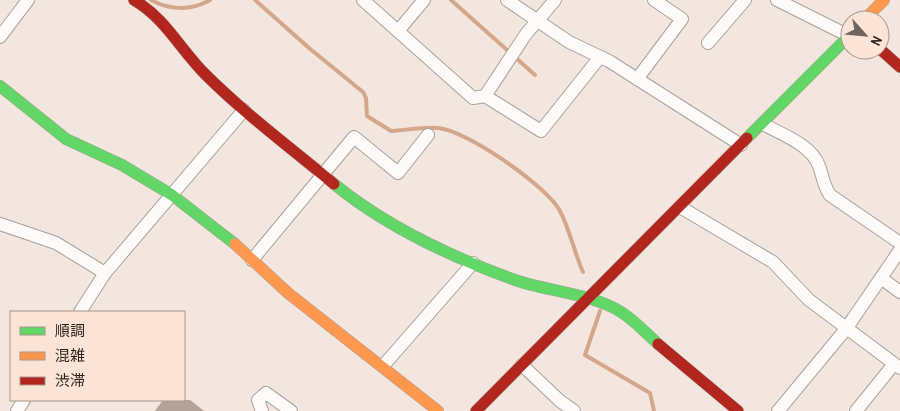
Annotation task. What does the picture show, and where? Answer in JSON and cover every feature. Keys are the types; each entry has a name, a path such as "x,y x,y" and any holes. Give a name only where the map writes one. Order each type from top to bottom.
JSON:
{"street":[{"path":"0,37 28,0"},
{"path":"134,0 151,10 204,73 244,110 346,194 403,231 473,262 516,280 588,299 620,311 738,411"},
{"path":"363,0 473,98 485,96 541,131 600,57"},
{"path":"398,31 424,0"},
{"path":"507,0 569,42 600,57 637,79 741,145"},
{"path":"485,96 518,47 555,0"},
{"path":"637,79 682,20 654,0"},
{"path":"708,44 745,0"},
{"path":"777,0 840,31"},
{"path":"874,10 884,0"},
{"path":"476,411 840,44"},
{"path":"890,58 900,67"},
{"path":"0,86 66,138 122,165 172,195 252,260 288,293 438,411"},
{"path":"81,311 105,273 244,110"},
{"path":"763,124 810,152 819,164 824,187 830,195 900,243"},
{"path":"252,260 322,173 354,137 398,173 428,136"},
{"path":"680,207 772,262 809,300 897,366 856,411"},
{"path":"0,224 56,243 105,273"},
{"path":"778,411 846,329 900,250"},
{"path":"383,366 473,262"},
{"path":"881,278 900,292"},
{"path":"522,364 560,401 574,411"},
{"path":"262,411 258,400 266,393 291,411"}],"building":[{"path":"190,400 204,411 155,411 162,401"}],"waterway":[{"path":"151,0 165,6 180,8 203,4 210,0"},
{"path":"255,0 309,48 363,92 366,98 367,116 391,131 420,128 438,128 451,131 467,138 523,174 552,200 560,211 583,272"},
{"path":"451,0 535,75"},
{"path":"600,311 585,355 650,393 654,411"}],"traffic: fast":[{"path":"747,138 840,45"},
{"path":"0,86 66,139 122,165 172,195 235,244"},
{"path":"334,184 376,214 420,240 444,251 527,284 583,297 610,306 631,319 658,344"}],"traffic: slow":[{"path":"874,10 884,0"},
{"path":"235,244 288,293 438,411"}],"traffic: jam":[{"path":"134,0 155,16 220,89 334,184"},
{"path":"890,58 900,67"},
{"path":"476,411 747,138"},
{"path":"658,344 738,411"}]}
